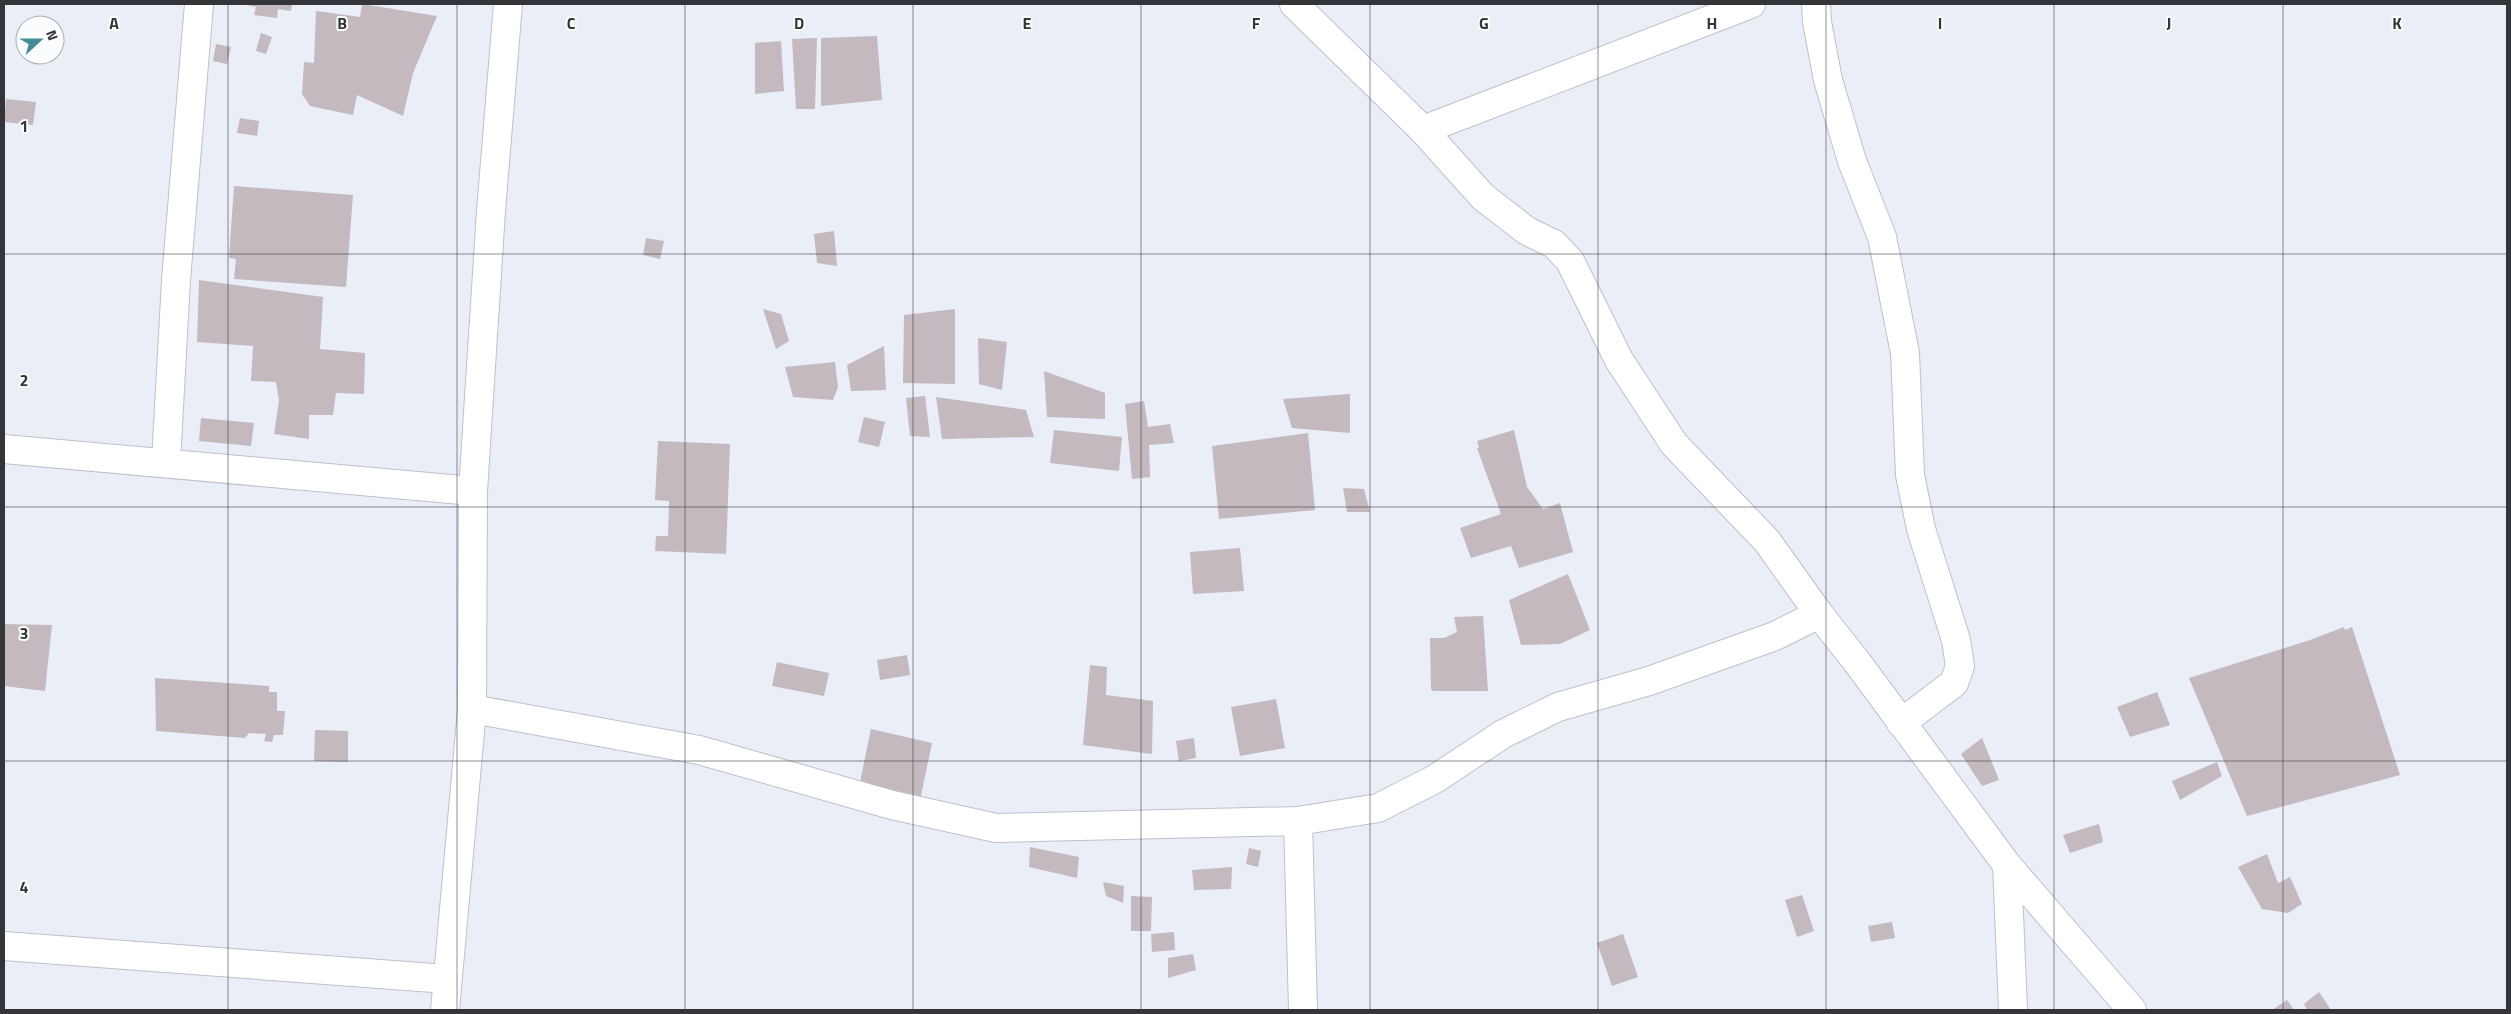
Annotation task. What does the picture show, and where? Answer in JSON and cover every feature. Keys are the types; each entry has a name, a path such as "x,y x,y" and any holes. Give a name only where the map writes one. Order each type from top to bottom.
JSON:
{"street":[{"path":"166,462 176,280 199,4"},
{"path":"445,1010 472,710 473,490 490,221 508,4"},
{"path":"1294,4 1423,130 1483,197 1527,231 1554,244 1570,261 1620,360 1674,444 1767,542 2007,865 2132,1010"},
{"path":"1423,130 1751,4"},
{"path":"1816,4 1817,22 1833,98 1852,161 1882,237 1906,352 1910,475 1921,529 1956,640 1960,666 1954,683 1901,724"},
{"path":"4,449 473,490"},
{"path":"472,710 699,750 892,805 996,828 1298,820 1378,808 1435,779 1503,734 1558,707 1667,674 1775,636 1819,614"},
{"path":"1298,820 1303,1010"},
{"path":"2007,865 2013,1010"},
{"path":"4,946 447,979"}],"building":[{"path":"243,4 292,4 291,11 278,9 277,18 254,15 256,7"},
{"path":"362,4 437,16 413,73 403,116 357,95 353,115 310,106 302,94 304,62 314,63 316,11 360,17"},
{"path":"261,33 272,37 266,54 256,51"},
{"path":"877,36 882,100 821,106 821,38"},
{"path":"817,38 815,109 796,109 792,39"},
{"path":"781,41 784,91 755,94 755,43"},
{"path":"216,44 231,47 227,64 213,61"},
{"path":"6,99 36,102 33,125 4,122"},
{"path":"240,118 259,121 257,136 237,133"},
{"path":"234,186 353,195 346,287 234,279 236,259 229,258"},
{"path":"834,231 837,266 817,263 814,234"},
{"path":"646,238 664,241 660,259 643,255"},
{"path":"199,280 323,297 320,349 365,353 364,394 336,393 333,415 309,415 309,439 274,434 279,401 276,382 251,381 253,346 197,342"},
{"path":"763,309 781,314 789,341 776,349"},
{"path":"955,309 955,384 903,383 904,315"},
{"path":"978,338 1007,342 1002,390 979,384"},
{"path":"884,346 886,390 851,391 847,365"},
{"path":"835,362 838,387 833,400 793,397 785,367"},
{"path":"1044,371 1105,393 1105,419 1047,417"},
{"path":"1350,394 1350,433 1292,428 1283,399"},
{"path":"925,396 930,437 910,436 906,398"},
{"path":"936,397 1026,410 1034,437 942,439"},
{"path":"1144,401 1148,427 1170,424 1174,443 1149,445 1150,477 1132,479 1125,404"},
{"path":"864,417 885,422 879,447 858,442"},
{"path":"201,418 254,423 251,446 199,441"},
{"path":"1054,430 1122,437 1119,471 1050,463"},
{"path":"1514,430 1527,487 1543,509 1560,503 1573,552 1519,568 1511,546 1471,558 1460,528 1501,514 1477,448 1479,448 1477,441"},
{"path":"1308,433 1315,510 1219,519 1212,446"},
{"path":"658,441 730,444 726,554 655,551 656,536 668,536 669,501 655,500"},
{"path":"1343,488 1364,489 1370,512 1347,512"},
{"path":"1240,548 1244,591 1193,594 1190,552"},
{"path":"1568,574 1590,630 1560,644 1521,645 1509,600"},
{"path":"1483,616 1488,691 1433,691 1431,689 1430,638 1444,638 1457,632 1454,617"},
{"path":"4,624 52,625 45,691 4,686"},
{"path":"2344,627 2345,630 2352,627 2400,775 2247,816 2189,678 2310,640"},
{"path":"907,655 910,675 880,680 877,660"},
{"path":"777,662 829,673 824,696 772,686"},
{"path":"1090,665 1107,667 1106,695 1153,701 1152,754 1083,745"},
{"path":"155,678 269,686 269,692 277,692 277,711 285,711 283,735 274,735 272,742 264,741 266,734 249,733 245,738 156,731"},
{"path":"2157,692 2170,725 2130,737 2117,707"},
{"path":"1276,699 1285,748 1240,756 1231,707"},
{"path":"871,729 932,743 920,800 859,787"},
{"path":"315,730 348,731 348,762 314,761"},
{"path":"1194,738 1196,758 1179,761 1176,741"},
{"path":"1982,738 1999,780 1982,786 1961,754"},
{"path":"2217,762 2222,776 2180,800 2172,781"},
{"path":"2099,824 2103,842 2070,853 2063,835"},
{"path":"1030,847 1079,857 1077,878 1029,867"},
{"path":"1249,848 1261,851 1258,867 1246,864"},
{"path":"2267,854 2278,883 2290,877 2302,904 2288,913 2262,909 2238,867"},
{"path":"1232,867 1231,889 1194,890 1192,870"},
{"path":"1103,882 1124,886 1123,903 1106,896"},
{"path":"1802,895 1814,931 1797,937 1785,900"},
{"path":"1131,896 1152,897 1151,931 1131,931"},
{"path":"1892,922 1895,938 1871,942 1868,926"},
{"path":"1174,932 1175,950 1152,952 1151,934"},
{"path":"1623,934 1638,977 1612,986 1597,943"},
{"path":"1193,954 1196,970 1168,978 1168,958"},
{"path":"2319,992 2331,1010 2307,1010 2304,1004"},
{"path":"2287,1000 2294,1010 2272,1010"}]}
